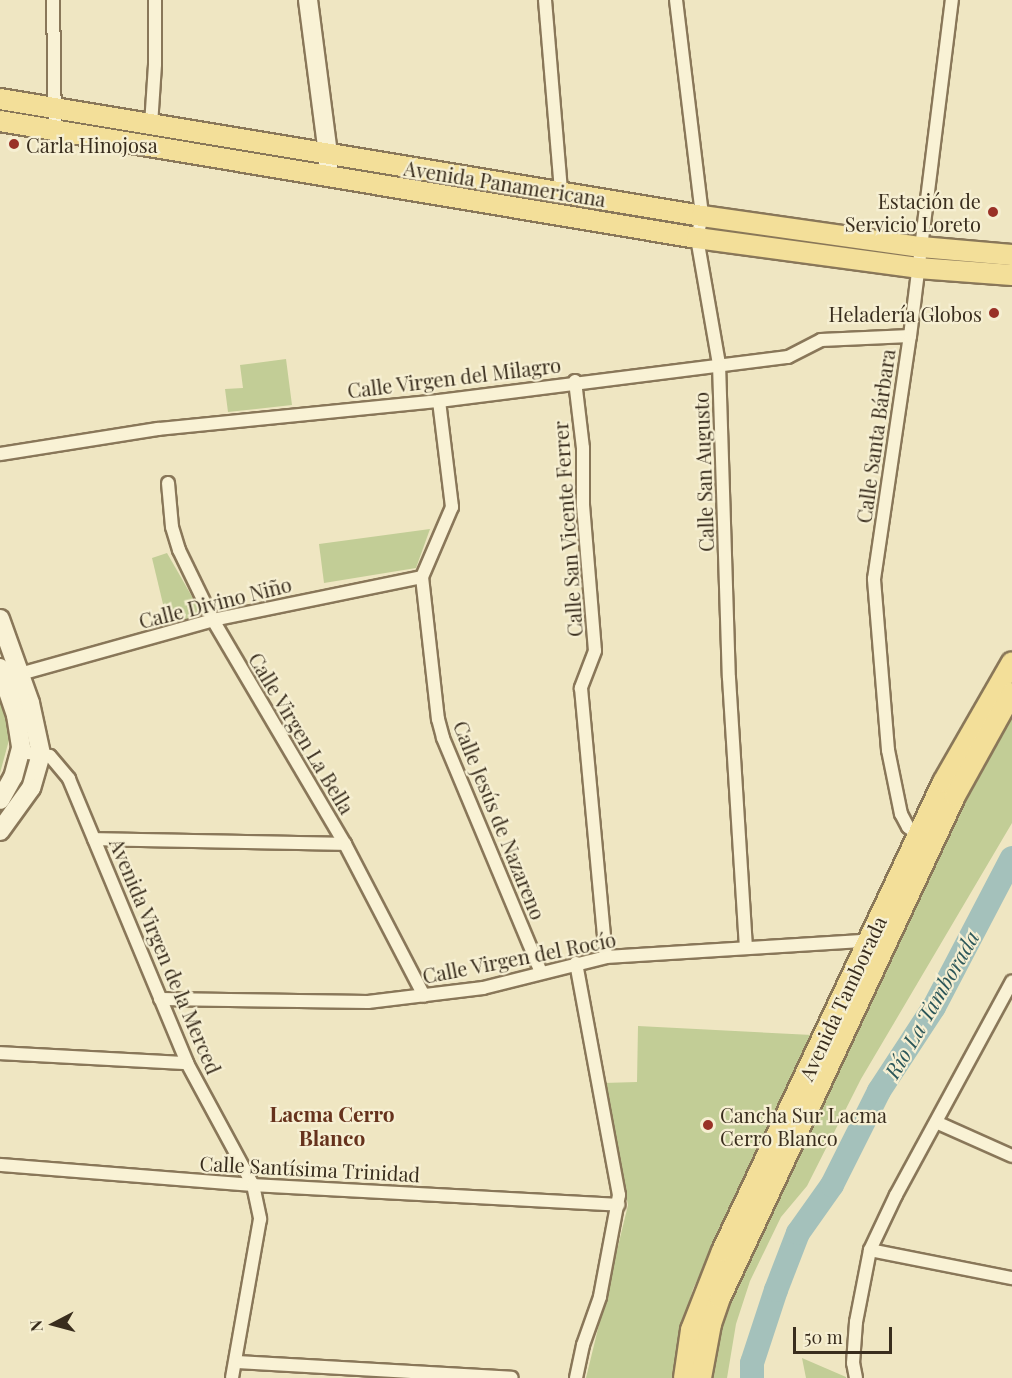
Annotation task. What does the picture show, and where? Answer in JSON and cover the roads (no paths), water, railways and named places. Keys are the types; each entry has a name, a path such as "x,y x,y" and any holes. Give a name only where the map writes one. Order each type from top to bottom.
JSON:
{"main road":[{"path":"308,0 328,155 328,175"},
{"name":"Avenida Panamericana","path":"0,99 702,216 921,247 1012,255"},
{"name":"Avenida Panamericana","path":"0,121 698,238 918,267 1012,275"},
{"path":"0,619 34,720 41,754 31,788 0,831"},
{"name":"Avenida Tamborada","path":"701,1378 709,1333 720,1298 875,946 918,834 969,733 1012,662"},
{"path":"0,668 16,715 21,752 14,777 0,800"},
{"name":"Avenida Tamborada","path":"684,1378 691,1330 703,1295 875,946 1012,693"}],"street":[{"path":"53,0 55,131"},
{"path":"151,125 155,64 155,0"},
{"path":"545,0 561,192"},
{"name":"Calle San Augusto","path":"676,0 702,216 698,238 719,364 729,678 746,946"},
{"name":"Calle Santa Bárbara","path":"918,834 908,827 901,814 888,750 874,579 910,336 952,0"},
{"name":"Calle Virgen del Milagro","path":"0,454 158,429 439,401 575,381 788,357 821,340 910,336"},
{"name":"Calle San Vicente Ferrer","path":"575,381 582,448 583,506 595,651 581,688 606,957"},
{"name":"Calle Jesús de Nazareno","path":"439,401 452,507 422,577 438,719 443,738 541,972"},
{"name":"Calle Virgen La Bella","path":"168,483 171,527 178,550 213,620 345,844 424,996"},
{"name":"Calle Divino Niño","path":"20,674 213,620 422,577"},
{"path":"21,752 41,754"},
{"name":"Avenida Virgen de la Merced","path":"41,754 50,756 69,779 187,1063 253,1185 260,1220 237,1362 232,1378"},
{"path":"94,839 345,844"},
{"name":"Calle Virgen del Rocío","path":"160,999 368,1002 483,988 606,957 746,946 875,946"},
{"path":"576,963 619,1195 600,1297 576,1378"},
{"path":"856,1378 853,1363 856,1322 870,1250 896,1195 938,1123 1012,981"},
{"path":"0,1053 187,1063"},
{"path":"938,1123 1012,1156"},
{"name":"Calle Santísima Trinidad","path":"0,1165 253,1185 618,1205"},
{"path":"870,1250 1012,1278"},
{"path":"237,1362 506,1378"}],"waterway":[{"name":"Río La Tamborada","path":"752,1378 752,1363 798,1233 832,1185 879,1091 934,1007 1012,858"}],"place":[{"name":"Carla Hinojosa","path":"14,144"},
{"name":"Estación de Servicio Loreto","path":"993,212"},
{"name":"Heladería Globos","path":"994,313"},
{"name":"Cancha Sur Lacma Cerro Blanco","path":"708,1125"}],"district":[{"name":"Lacma Cerro Blanco","path":"332,1125"}]}
